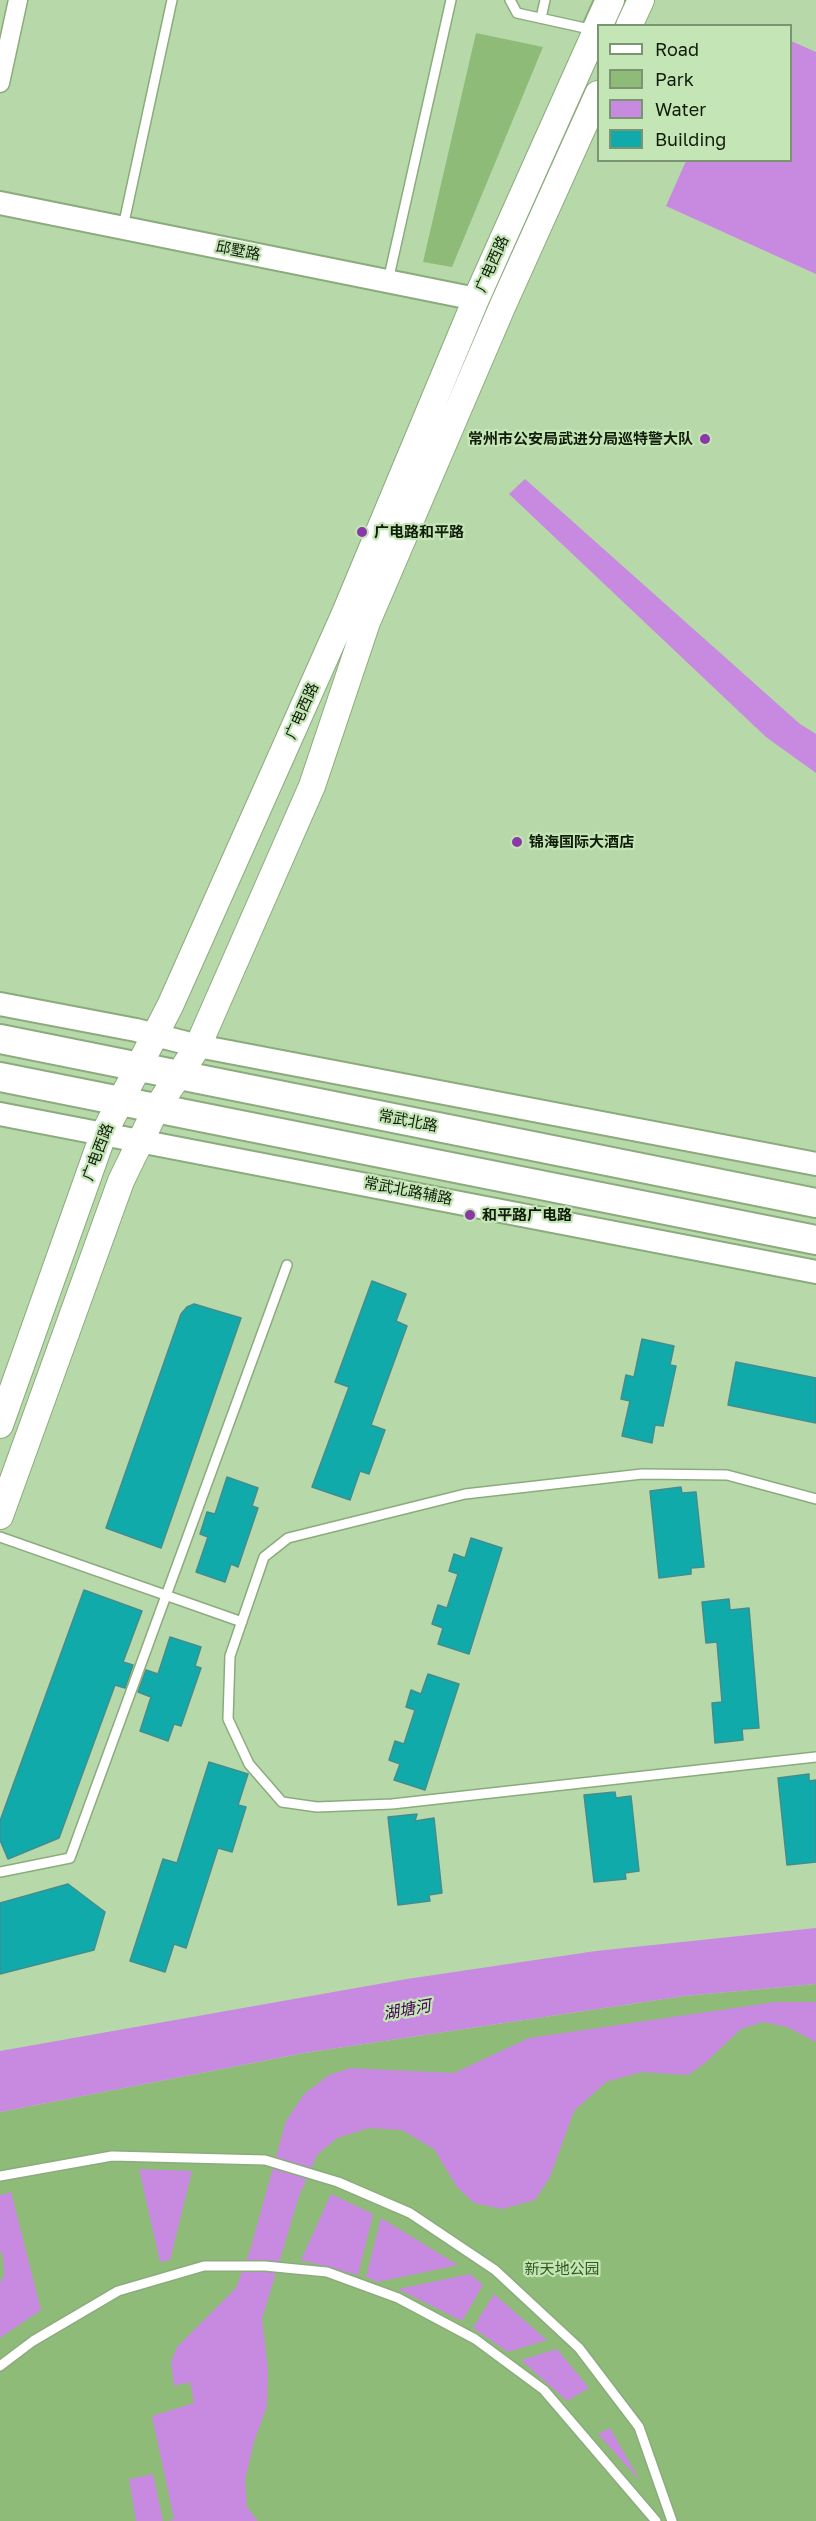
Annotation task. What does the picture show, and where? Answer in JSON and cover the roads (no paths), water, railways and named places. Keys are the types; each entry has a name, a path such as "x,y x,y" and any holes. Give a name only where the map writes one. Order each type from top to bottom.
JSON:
{"main road":[{"name":"广电西路","path":"599,24 610,0"},
{"path":"630,24 641,0"},
{"name":"广电西路","path":"0,1425 103,1135 119,1101 156,1036 345,613 476,299 596,31"},
{"name":"广电西路","path":"176,1075 198,1046 312,786 367,622 503,305 597,96"},
{"name":"常武北路","path":"0,1039 814,1201"},
{"path":"0,1516 121,1181 156,1109 176,1075"},
{"path":"0,1077 816,1240"}],"street":[{"path":"0,83 18,0"},
{"name":"邱墅路","path":"0,203 476,299"},
{"path":"0,1004 198,1046 816,1164"},
{"path":"0,1114 103,1135"},
{"name":"常武北路辅路","path":"103,1135 816,1272"}],"lane":[{"path":"123,227 172,0"},
{"path":"388,281 451,0"},
{"path":"510,0 517,13 596,31"},
{"path":"541,18 545,0"},
{"path":"0,1872 70,1858 287,1265"},
{"path":"816,1499 727,1475 642,1474 465,1494 288,1538 264,1557 242,1622 231,1656 228,1719 249,1764 282,1802 318,1807 392,1804 816,1757"},
{"path":"0,1537 242,1622"},
{"path":"0,2175 112,2156 265,2160 338,2182 410,2213 495,2270 579,2348 639,2427 672,2521"},
{"path":"0,2366 33,2341 118,2291 204,2266 265,2266 327,2271 398,2298 475,2339 544,2390 656,2521"}],"water":[{"path":"792,41 816,52 816,274 666,206 686,162 792,162"},
{"path":"525,479 800,724 816,734 816,773 766,737 509,494"},
{"name":"湖塘河","path":"816,1928 816,1984 684,1996 304,2053 0,2112 0,2051 407,1979 596,1951"},
{"path":"775,2002 816,2002 816,2042 787,2027 763,2022 741,2029 705,2063 688,2075 642,2072 606,2082 574,2111 550,2177 535,2200 502,2209 474,2203 457,2187 434,2149 402,2130 369,2128 337,2138 317,2155 299,2196 262,2319 268,2370 267,2406 254,2442 245,2480 247,2507 258,2521 168,2521 174,2519 152,2416 194,2403 190,2382 174,2386 171,2362 177,2347 236,2288 251,2247 286,2121 304,2094 329,2075 350,2068 454,2073 529,2038"},
{"path":"139,2169 192,2171 170,2260 160,2262"},
{"path":"11,2192 41,2310 0,2338 0,2283 4,2275 3,2256 0,2251 0,2195"},
{"path":"331,2194 373,2214 358,2275 301,2260"},
{"path":"381,2218 458,2265 378,2282 366,2277"},
{"path":"470,2274 483,2285 462,2321 398,2289"},
{"path":"494,2294 547,2340 508,2352 473,2328"},
{"path":"557,2349 589,2388 567,2401 521,2360"},
{"path":"610,2428 640,2481 598,2434"},
{"path":"153,2474 163,2521 136,2521 129,2479"}],"place":[{"name":"常州市公安局武进分局巡特警大队","path":"705,439"},
{"name":"广电路和平路","path":"362,532"},
{"name":"锦海国际大酒店","path":"517,842"},
{"name":"和平路广电路","path":"470,1215"}],"park label":[{"name":"新天地公园","path":"562,2269"}]}
